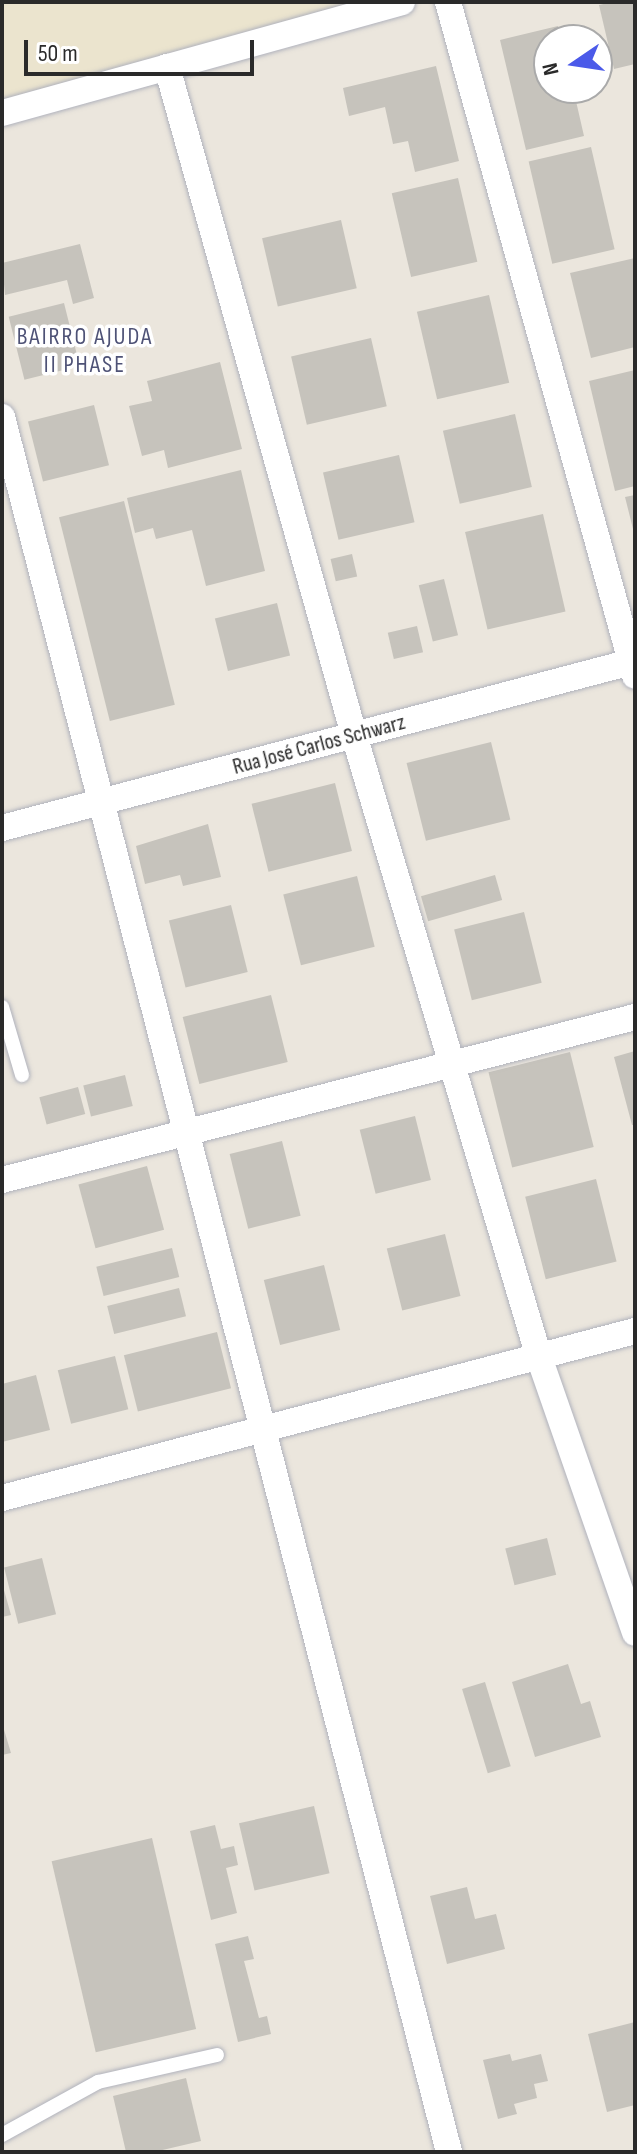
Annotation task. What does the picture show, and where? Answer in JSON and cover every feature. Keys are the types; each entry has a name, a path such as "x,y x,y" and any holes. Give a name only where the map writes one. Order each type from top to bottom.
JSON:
{"street":[{"path":"2,113 402,2"},
{"path":"448,2 634,666"},
{"path":"167,67 354,735 539,1357 635,1633"},
{"path":"2,417 449,2152"},
{"name":"Rua José Carlos Schwarz","path":"2,828 354,735 634,666"},
{"path":"2,1180 635,1017"},
{"path":"2,1498 265,1433 635,1331"}],"lane":[{"path":"2,1007 22,1075"},
{"path":"2,2135 98,2082 217,2055"}],"shaded area":[{"path":"2,2 355,2 2,100"}],"building":[{"path":"635,2 635,64 614,69 613,24 603,24 599,5"},
{"path":"533,32 533,104 577,104 584,136 526,150 500,40"},
{"path":"436,66 459,161 415,172 408,141 393,144 385,107 349,116 343,88"},
{"path":"591,147 615,249 552,264 529,161"},
{"path":"458,178 477,262 411,277 392,193"},
{"path":"341,220 357,288 278,306 262,238"},
{"path":"80,244 94,298 73,304 67,280 5,295 2,263"},
{"path":"635,258 635,347 591,358 570,273"},
{"path":"489,295 509,383 437,399 417,312"},
{"path":"64,303 80,366 24,380 9,317"},
{"path":"371,338 387,406 307,425 291,356"},
{"path":"220,362 242,449 168,468 164,450 142,456 129,406 152,401 147,381"},
{"path":"635,370 635,486 615,491 589,381"},
{"path":"94,405 109,465 43,482 28,421"},
{"path":"515,414 532,487 460,504 443,431"},
{"path":"399,455 415,522 339,540 323,473"},
{"path":"241,470 265,571 206,586 192,530 156,539 153,528 135,533 127,498"},
{"path":"635,495 635,533 634,533 625,497"},
{"path":"124,501 175,705 110,721 59,517"},
{"path":"543,514 565,611 488,629 465,532"},
{"path":"352,554 357,576 336,581 331,559"},
{"path":"444,579 458,635 433,642 419,585"},
{"path":"277,603 290,655 228,671 215,618"},
{"path":"417,626 423,652 394,659 388,633"},
{"path":"491,742 510,820 426,841 407,763"},
{"path":"335,783 352,851 268,872 252,804"},
{"path":"208,824 221,877 183,886 180,875 145,884 136,846"},
{"path":"495,875 502,900 428,921 421,896"},
{"path":"357,876 375,947 301,965 283,894"},
{"path":"231,905 248,972 186,987 169,920"},
{"path":"524,912 542,983 472,1000 454,929"},
{"path":"271,995 288,1062 199,1084 183,1017"},
{"path":"635,1051 635,1125 632,1125 614,1057"},
{"path":"570,1052 594,1147 512,1167 488,1072"},
{"path":"125,1075 133,1106 91,1116 83,1085"},
{"path":"78,1087 85,1114 47,1124 39,1097"},
{"path":"415,1116 431,1180 376,1194 360,1130"},
{"path":"282,1141 301,1216 248,1229 230,1154"},
{"path":"147,1166 164,1230 96,1248 78,1184"},
{"path":"596,1179 617,1261 546,1279 525,1197"},
{"path":"445,1234 460,1296 402,1311 387,1249"},
{"path":"172,1248 179,1277 104,1296 96,1267"},
{"path":"324,1265 340,1330 280,1345 264,1280"},
{"path":"179,1288 186,1316 114,1334 107,1306"},
{"path":"217,1332 231,1388 138,1412 124,1355"},
{"path":"115,1356 128,1409 71,1424 58,1370"},
{"path":"36,1375 50,1430 2,1442 2,1384"},
{"path":"547,1538 556,1575 514,1585 505,1548"},
{"path":"42,1558 56,1614 18,1624 4,1567"},
{"path":"2,1583 11,1615 2,1617"},
{"path":"568,1664 581,1704 590,1701 601,1737 535,1757 512,1682"},
{"path":"485,1682 511,1766 488,1773 462,1689"},
{"path":"2,1723 11,1753 2,1755"},
{"path":"314,1806 330,1873 254,1891 239,1823"},
{"path":"215,1825 221,1849 234,1846 238,1865 226,1868 237,1913 211,1920 190,1831"},
{"path":"152,1838 196,2029 96,2052 52,1861"},
{"path":"467,1887 475,1919 496,1914 505,1949 447,1964 430,1896"},
{"path":"248,1936 254,1959 244,1961 259,2018 267,2016 271,2034 238,2042 215,1944"},
{"path":"635,2022 635,2105 607,2112 588,2034"},
{"path":"510,2054 512,2061 541,2054 548,2081 534,2084 537,2098 514,2104 517,2114 498,2119 483,2060"},
{"path":"186,2078 201,2141 154,2152 126,2152 113,2096"}],"district":[{"name":"BAIRRO AJUDA II PHASE","path":"85,351"}]}
